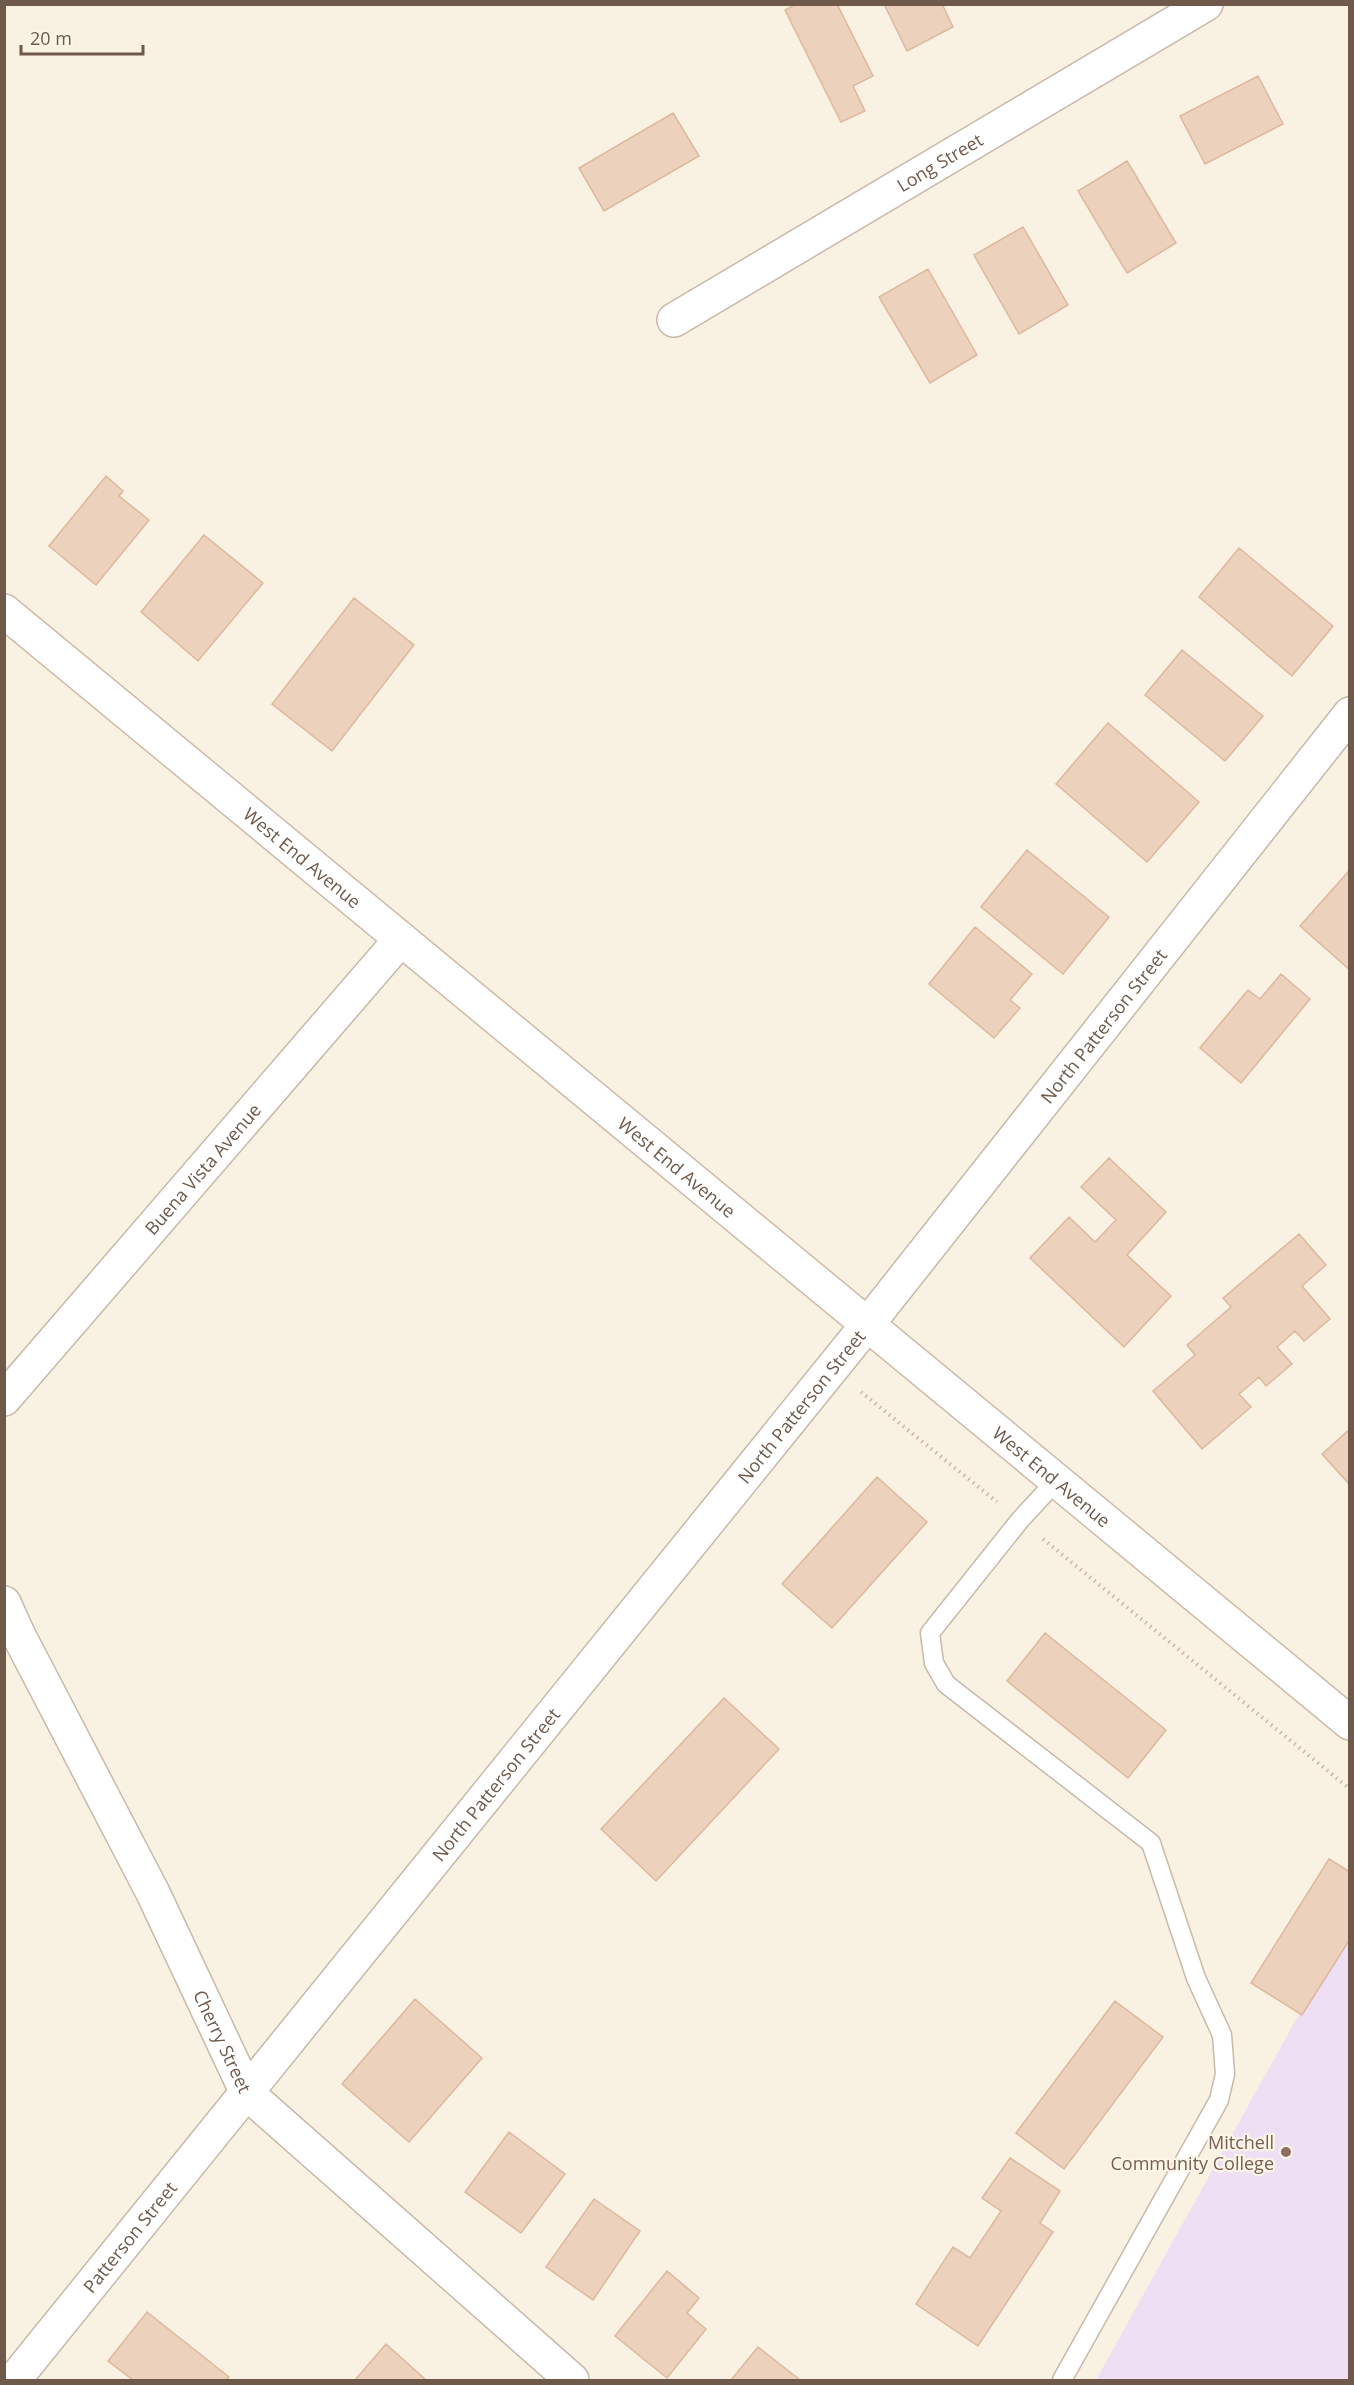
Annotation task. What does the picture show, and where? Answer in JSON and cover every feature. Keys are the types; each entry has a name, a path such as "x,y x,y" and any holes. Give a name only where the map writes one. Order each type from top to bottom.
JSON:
{"street":[{"name":"Long Street","path":"675,320 1206,4"},
{"name":"West End Avenue","path":"4,612 1350,1723"},
{"name":"North Patterson Street","path":"247,2092 867,1325 1350,714"},
{"name":"Buena Vista Avenue","path":"4,1399 401,939"},
{"name":"Cherry Street","path":"4,1603 153,1893 247,2092 572,2380"},
{"name":"Patterson Street","path":"14,2380 247,2092"}],"lane":[{"path":"1056,1480 1020,1520 930,1633 934,1664 946,1684 1151,1843 1196,1978 1222,2036 1225,2074 1219,2100 1062,2380"}],"path":[{"path":"860,1391 1350,1789"}],"shaded area":[{"name":"Mitchell Community College","path":"1349,1924 1349,2380 1096,2380"}],"building":[{"path":"796,4 837,4 873,76 853,86 865,111 841,122 785,10"},
{"path":"884,4 942,4 953,27 907,51"},
{"path":"1258,76 1283,124 1205,164 1180,116"},
{"path":"673,113 699,156 604,211 579,168"},
{"path":"1127,161 1176,243 1127,273 1078,191"},
{"path":"1023,227 1068,305 1019,334 974,255"},
{"path":"928,269 977,355 930,383 879,297"},
{"path":"106,476 123,491 119,496 149,520 96,585 49,546"},
{"path":"204,535 263,583 198,661 141,612"},
{"path":"1239,548 1333,626 1292,676 1199,597"},
{"path":"354,598 414,645 332,751 272,704"},
{"path":"1182,650 1263,716 1225,761 1145,695"},
{"path":"1108,723 1199,802 1147,862 1056,784"},
{"path":"1027,850 1109,917 1063,974 981,907"},
{"path":"1348,872 1350,873 1350,970 1300,926"},
{"path":"975,927 1032,974 1010,1000 1020,1008 994,1038 929,984"},
{"path":"1281,974 1310,999 1241,1083 1200,1048 1248,990 1260,999"},
{"path":"1109,1158 1166,1212 1127,1255 1171,1296 1124,1347 1030,1258 1069,1217 1095,1242 1116,1220 1081,1187"},
{"path":"1299,1234 1326,1265 1302,1286 1330,1319 1304,1341 1295,1331 1277,1347 1292,1364 1266,1386 1259,1377 1239,1394 1251,1407 1202,1449 1153,1391 1195,1355 1187,1345 1231,1307 1223,1298"},
{"path":"1350,1429 1350,1485 1322,1454"},
{"path":"877,1477 927,1522 832,1628 782,1584"},
{"path":"1045,1633 1166,1730 1128,1778 1007,1681"},
{"path":"724,1698 779,1749 656,1881 601,1829"},
{"path":"1329,1859 1350,1872 1350,1939 1302,2015 1251,1983"},
{"path":"415,1999 482,2058 409,2142 342,2084"},
{"path":"1115,2001 1163,2037 1064,2169 1016,2133"},
{"path":"509,2132 565,2174 521,2233 465,2192"},
{"path":"1010,2158 1060,2191 1040,2223 1053,2232 978,2346 916,2304 953,2247 970,2258 1001,2211 982,2198"},
{"path":"594,2199 640,2231 593,2300 546,2267"},
{"path":"667,2271 699,2298 687,2313 706,2329 667,2378 615,2336"},
{"path":"147,2312 229,2377 226,2380 133,2380 108,2361"},
{"path":"386,2344 426,2380 355,2380"},
{"path":"758,2347 800,2380 731,2380"}],"place":[{"name":"Mitchell Community College","path":"1286,2152"}]}
